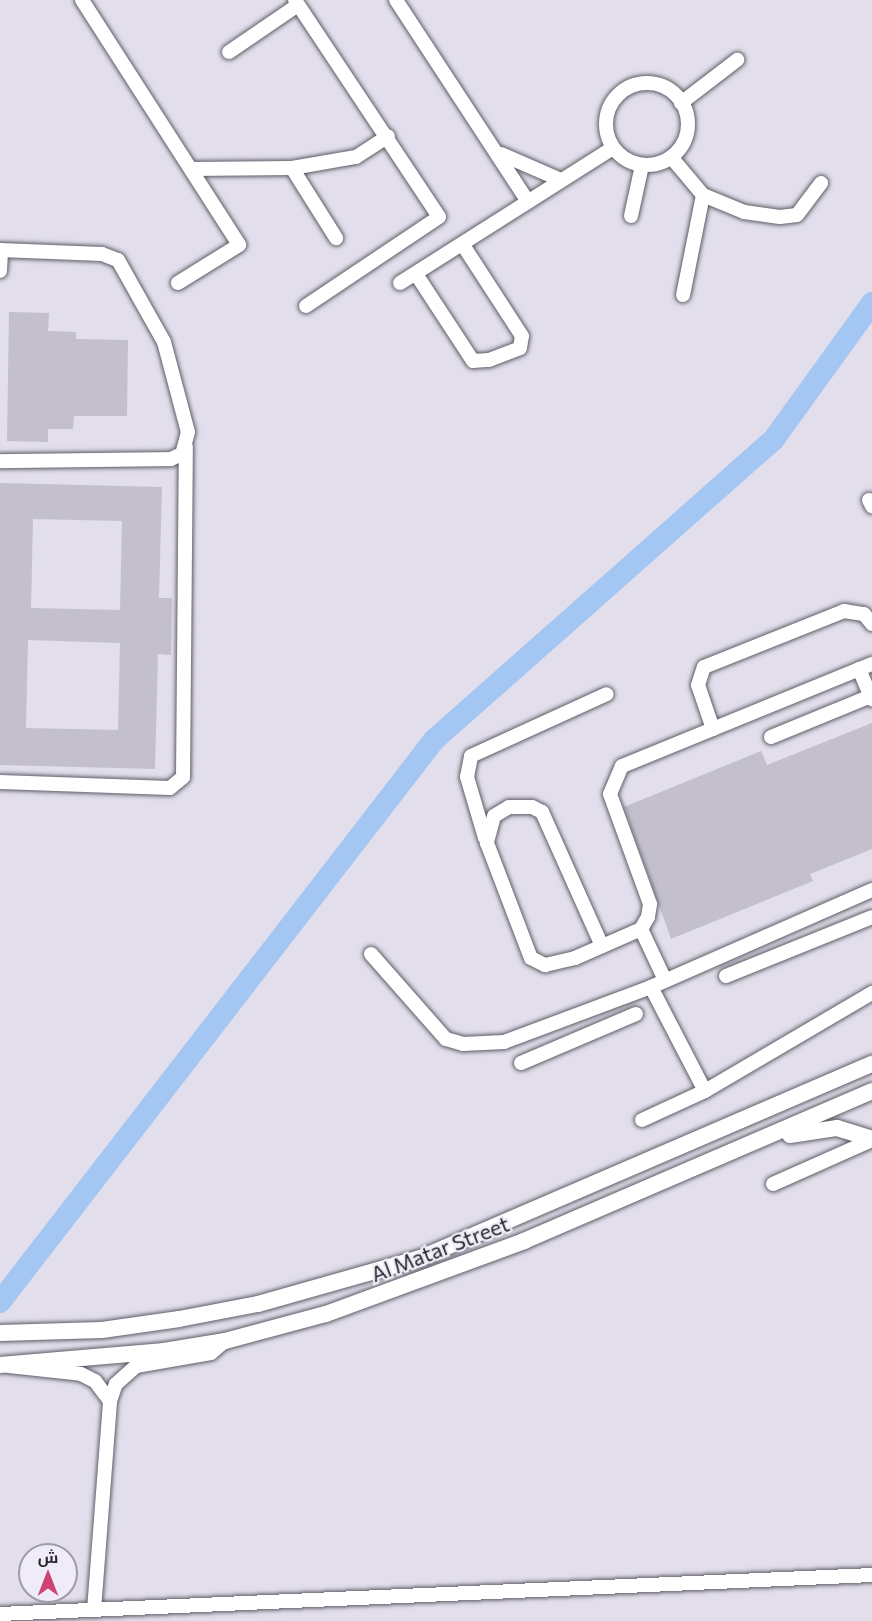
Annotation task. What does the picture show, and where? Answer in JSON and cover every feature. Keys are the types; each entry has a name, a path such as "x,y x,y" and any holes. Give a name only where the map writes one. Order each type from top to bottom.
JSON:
{"main road":[{"path":"815,1090 872,1056"},
{"name":"Al Matar Street","path":"0,1334 102,1330 179,1319 258,1305 399,1265 872,1064"},
{"name":"Al Matar Street","path":"3,1365 72,1362 225,1341 431,1279 765,1139 872,1091"},
{"path":"765,1139 837,1128 872,1140"}],"street":[{"path":"82,0 239,245 178,283"},
{"path":"396,0 501,154 528,202"},
{"path":"229,52 297,2 388,136 439,217 306,306"},
{"path":"681,103 737,60"},
{"path":"642,84 662,86 681,103 686,114 686,138 671,157 642,165 613,148 606,123 614,99 624,90 642,84"},
{"path":"191,169 292,168 356,158 388,136"},
{"path":"400,283 613,148"},
{"path":"501,154 561,180"},
{"path":"671,157 702,195 744,212 780,217 797,215 821,183"},
{"path":"631,216 642,165"},
{"path":"292,168 336,238"},
{"path":"683,295 702,195"},
{"path":"416,274 473,361 489,360 520,348 522,336 463,245"},
{"path":"0,271 1,250 102,254 118,260 164,342 188,432 183,777 170,788 0,782"},
{"path":"0,461 171,459 186,447"},
{"path":"713,729 698,685 704,667 844,611 864,614 872,624"},
{"path":"665,980 641,929 650,904 609,794 614,777 622,766 866,666 871,698 771,737"},
{"path":"607,694 471,756 467,777 487,843 531,958 558,965 641,929"},
{"path":"487,843 494,816 509,807 532,807 542,812 602,946"},
{"path":"371,954 446,1039 463,1044 504,1042 651,987 872,890"},
{"path":"815,915 824,936"},
{"path":"726,976 872,916"},
{"path":"651,987 705,1091"},
{"path":"642,1120 705,1091 872,993"},
{"path":"521,1063 636,1014"},
{"path":"571,1017 579,1038"},
{"path":"773,1184 872,1140"},
{"path":"94,1610 110,1401 119,1378 130,1369 211,1353 225,1341"},
{"path":"3,1365 20,1370 81,1374 95,1381 110,1401"},
{"path":"0,1614 94,1610 208,1614 872,1575"}],"building":[{"path":"9,312 49,313 48,331 76,332 76,339 128,340 127,416 74,416 73,429 48,429 48,442 7,441"},
{"path":"0,483 162,487 159,598 172,598 171,655 158,654 155,769 0,765","holes":["33,519 122,521 120,610 31,608","28,640 120,643 118,730 26,728"]},
{"path":"872,723 872,849 810,874 813,881 671,939 624,807 761,751 767,765"}],"waterway":[{"path":"0,1302 434,740 774,439 872,303"}]}
